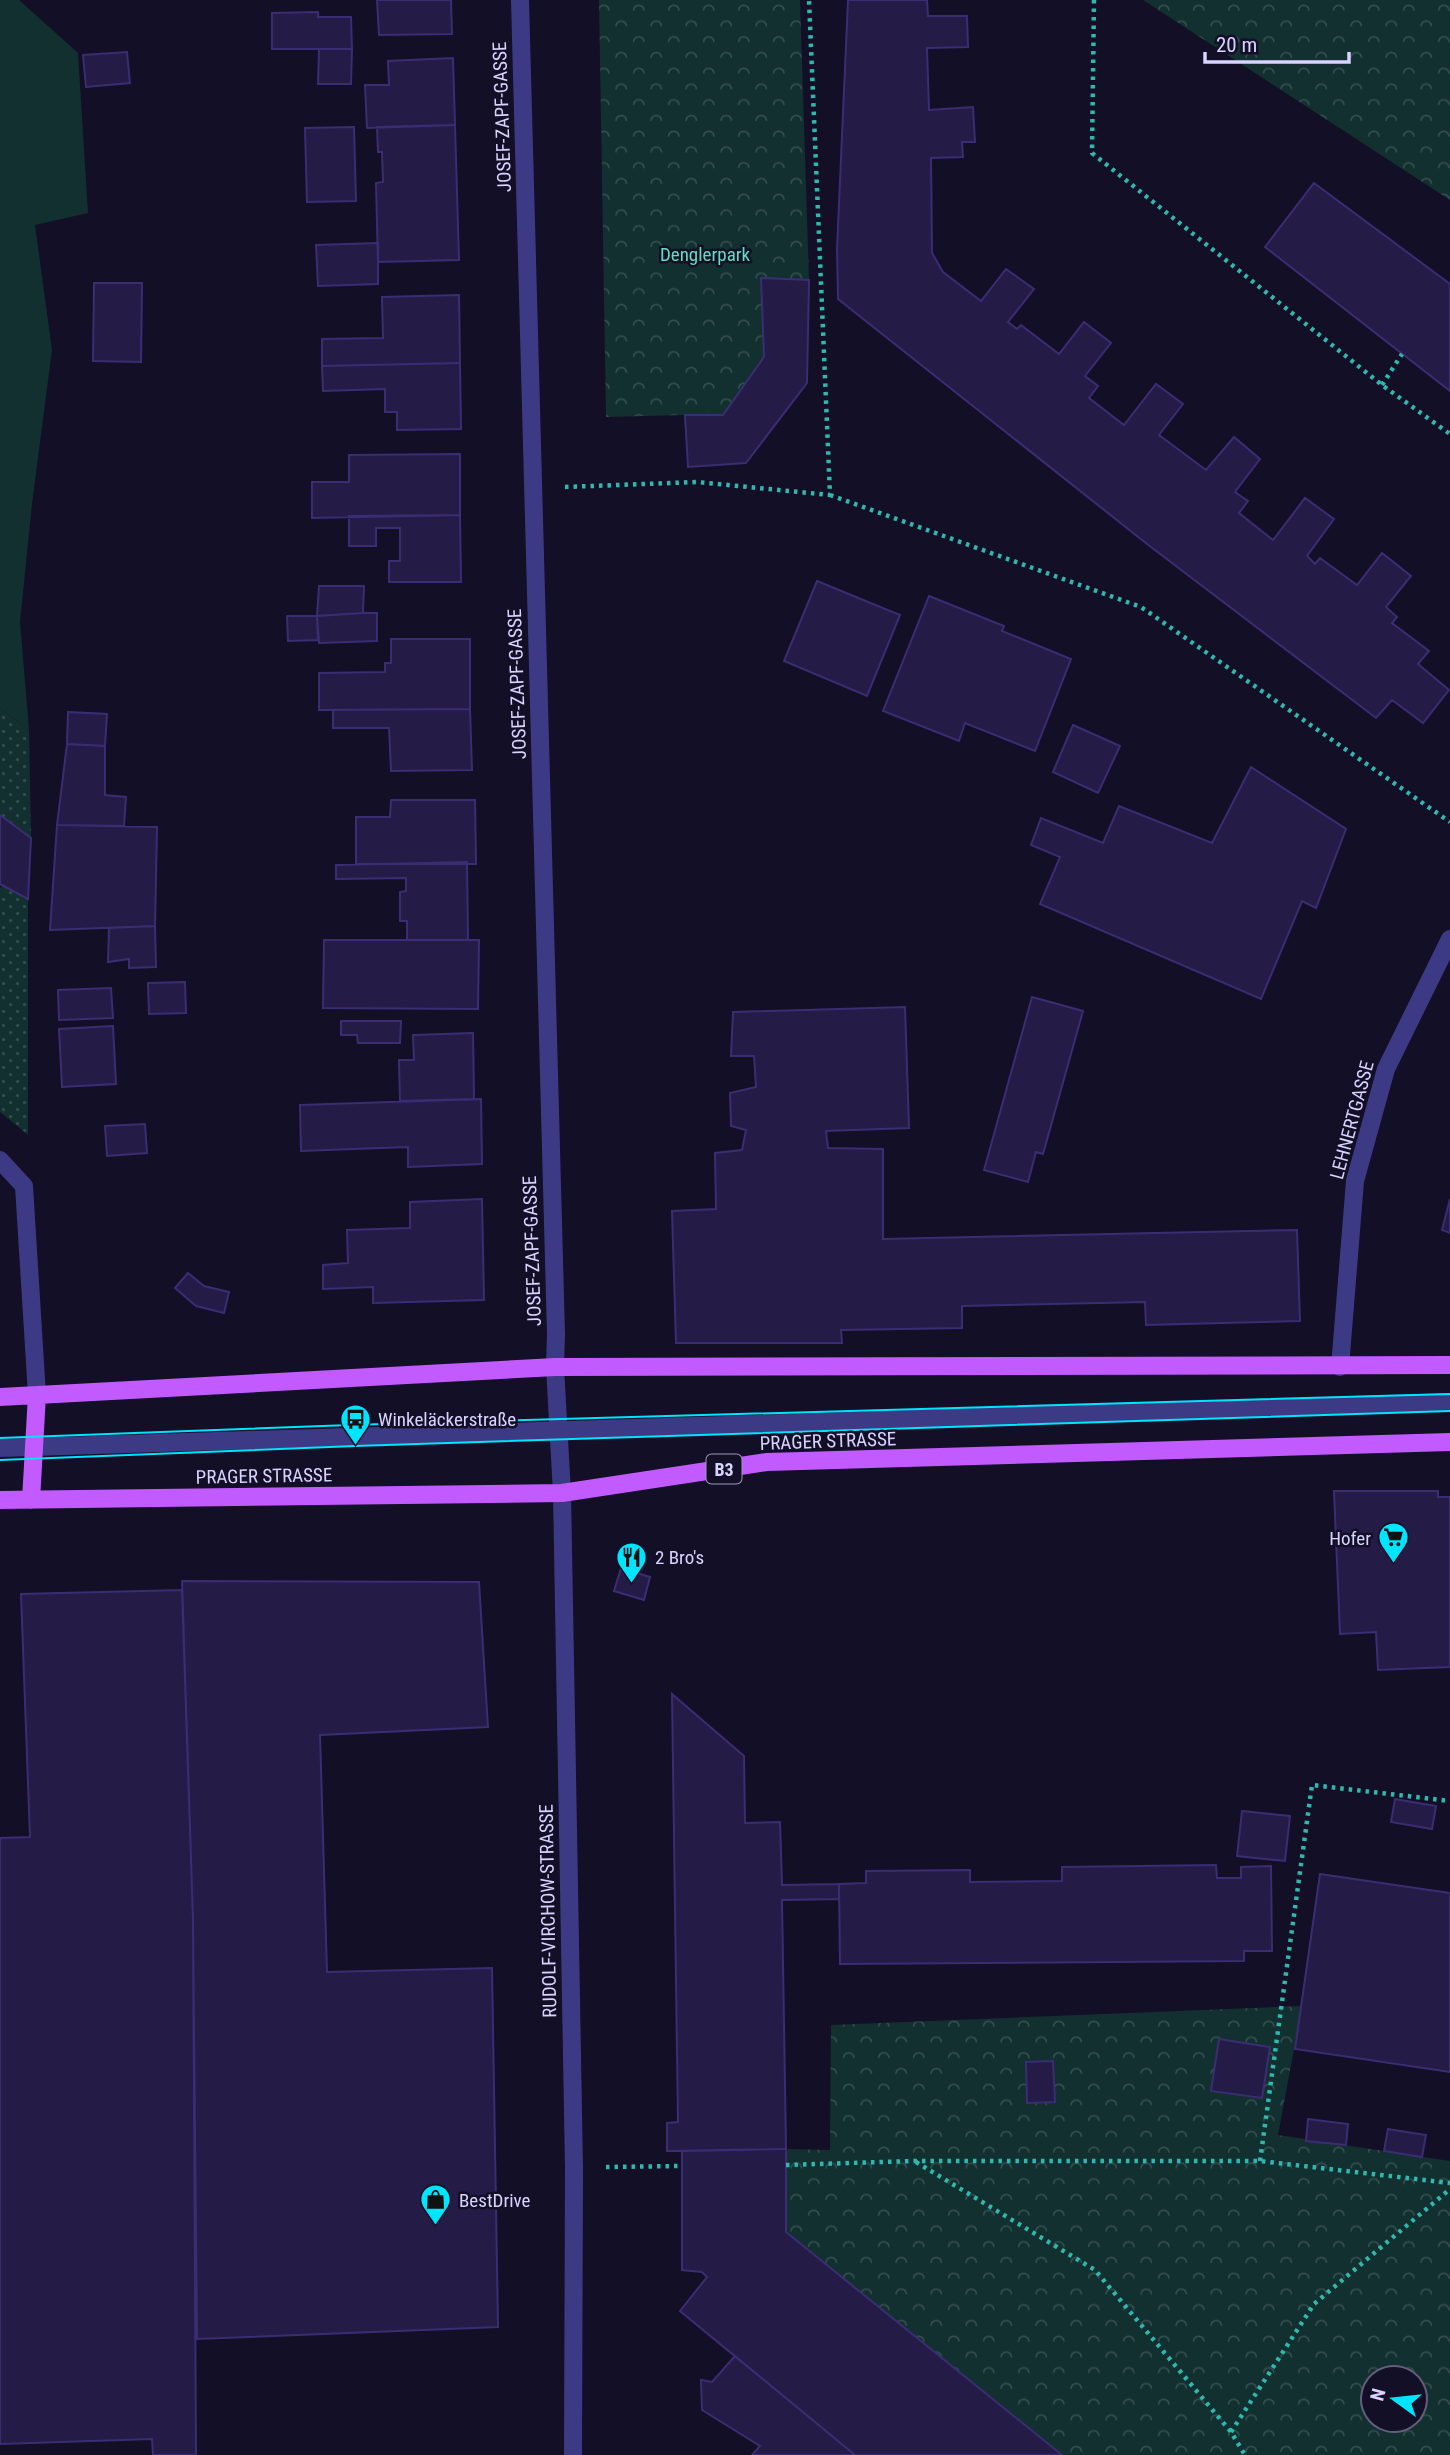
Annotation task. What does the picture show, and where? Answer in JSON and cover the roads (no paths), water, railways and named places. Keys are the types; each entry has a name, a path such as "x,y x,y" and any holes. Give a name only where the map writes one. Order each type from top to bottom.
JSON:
{"main road":[{"path":"0,1397 555,1367 1450,1365"},
{"path":"31,1500 37,1395"},
{"name":"PRAGER STRASSE","path":"0,1500 562,1493 767,1462 1450,1442"}],"street":[{"name":"JOSEF-ZAPF-GASSE","path":"520,0 555,1367"},
{"name":"LEHNERTGASSE","path":"1340,1367 1355,1181 1386,1069 1450,939"},
{"path":"0,1160 24,1186 37,1395"},
{"name":"RUDOLF-VIRCHOW-STRASSE","path":"555,1367 562,1493 574,2168 573,2455"},
{"path":"0,1448 1450,1402"}],"tram line":[{"path":"0,1438 350,1425 1450,1394"},
{"path":"0,1460 1450,1411"}],"place":[{"name":"Winkeläckerstraße","path":"355,1446"},
{"name":"Hofer","path":"1394,1565"},
{"name":"2 Bro's","path":"632,1584"},
{"name":"BestDrive","path":"436,2227"}],"park label":[{"name":"Denglerpark","path":"705,254"}]}
